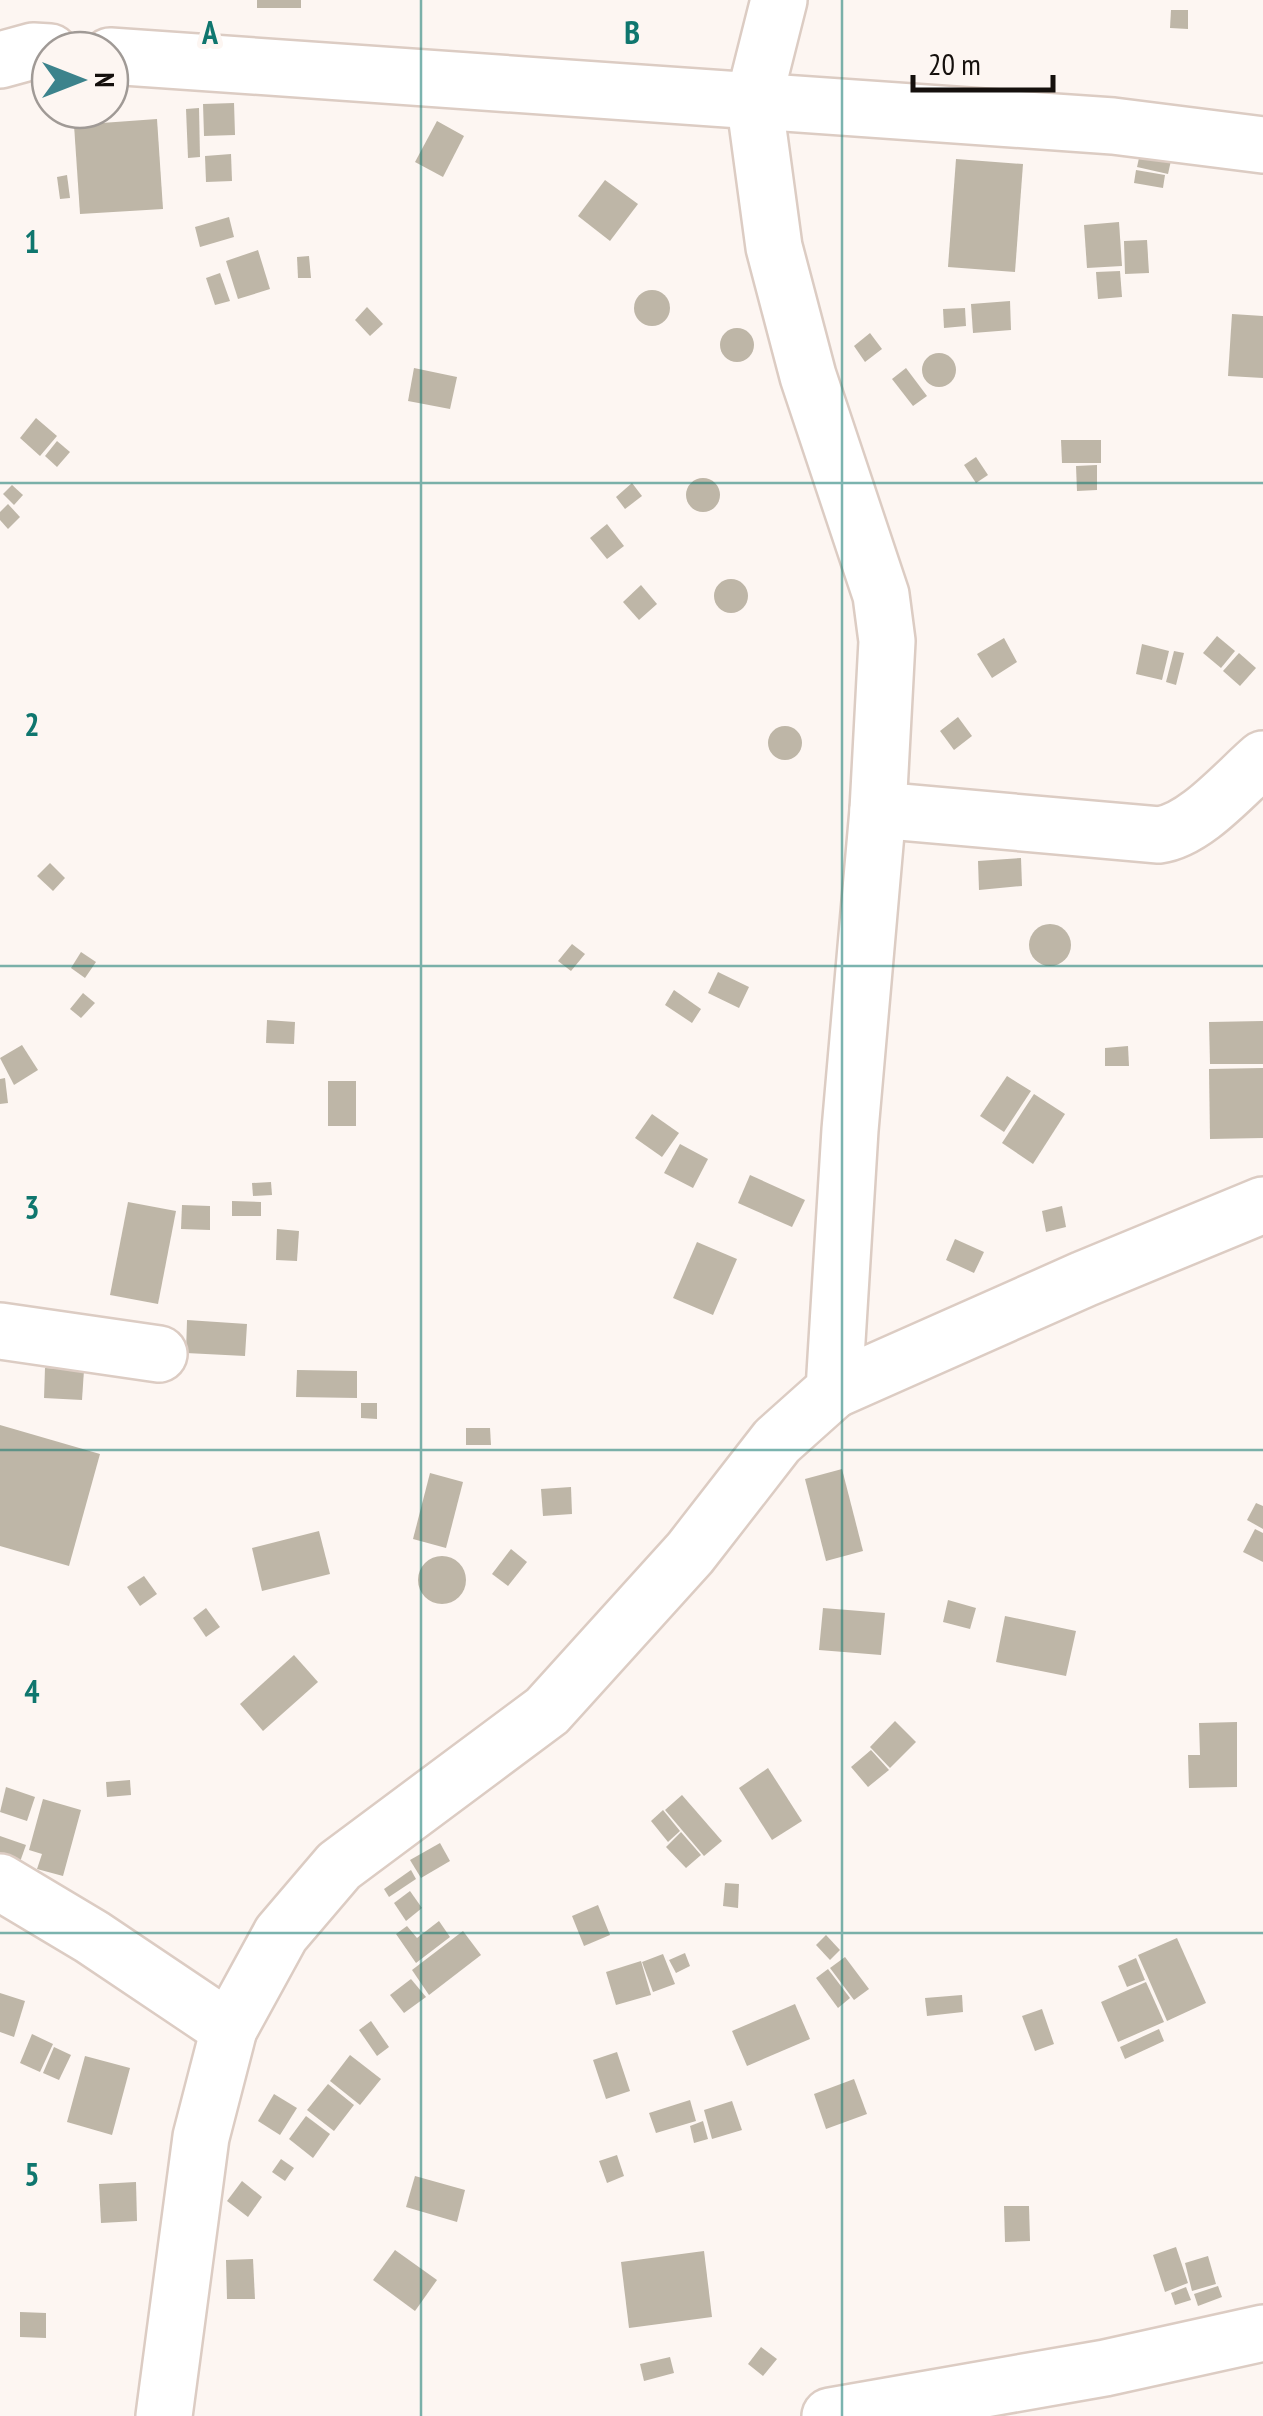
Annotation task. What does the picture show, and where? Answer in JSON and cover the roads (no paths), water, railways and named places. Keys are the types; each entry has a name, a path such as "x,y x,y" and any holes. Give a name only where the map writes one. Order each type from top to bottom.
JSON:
{"street":[{"path":"779,0 754,99 774,247 808,376 881,595 887,641 834,1390"},
{"path":"0,60 30,52"},
{"path":"130,57 1113,126 1263,145"},
{"path":"878,810 1159,835 1189,824 1263,758"},
{"path":"164,2416 201,2137 229,2028 281,1934 339,1866 547,1711 690,1553 777,1441 834,1390 1263,1205"},
{"path":"0,1331 159,1354"},
{"path":"0,1882 92,1936 229,2028"},
{"path":"830,2416 1105,2368 1263,2333"}]}
